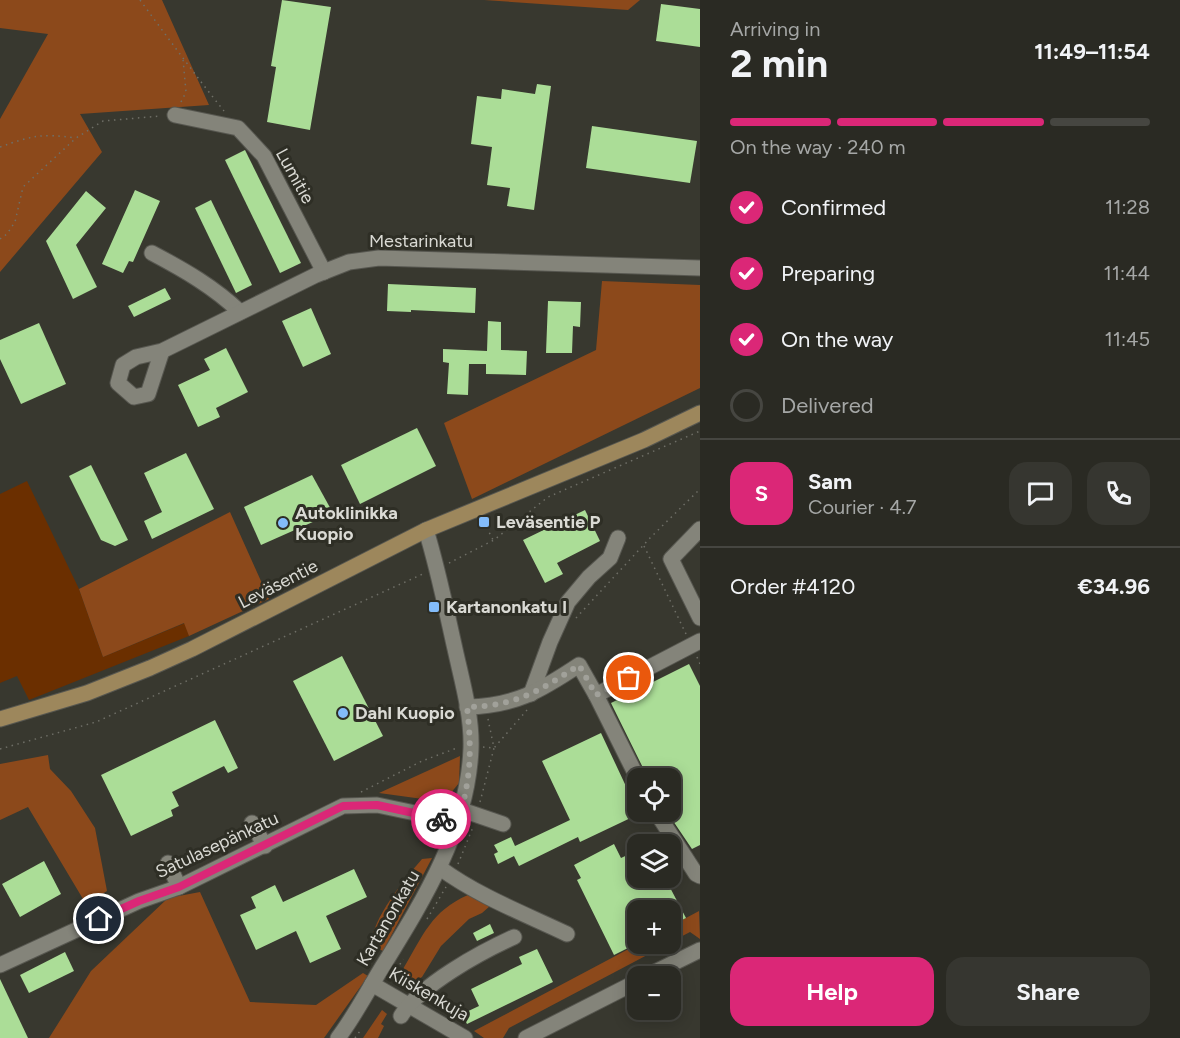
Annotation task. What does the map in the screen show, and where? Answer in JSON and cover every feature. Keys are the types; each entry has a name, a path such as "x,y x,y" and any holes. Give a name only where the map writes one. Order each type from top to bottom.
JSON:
{"main road":[{"name":"Leväsentie","path":"0,719 87,693 182,654 426,530 644,440 700,413"}],"street":[{"name":"Lumitie","path":"175,115 238,128 264,156 324,272"},
{"path":"152,254 194,276 222,295 240,312"},
{"name":"Mestarinkatu","path":"162,351 349,262 380,258 700,268"},
{"path":"700,529 671,559 700,618"},
{"name":"Kartanonkatu","path":"338,1038 440,868 468,788 471,746 467,707 437,567 426,530"},
{"path":"538,691 550,642 568,602 589,577 610,558 618,538"},
{"path":"596,695 696,643"},
{"path":"467,707 486,707 504,703 538,691 579,665 632,768"},
{"name":"Satulasepänkatu","path":"0,965 139,901 179,887 343,806 377,805 503,824"},
{"path":"662,822 696,874 700,876"},
{"path":"252,823 265,846"},
{"path":"168,863 179,887"},
{"path":"440,868 452,877 511,908 567,934"},
{"path":"404,1011 479,953 514,937"},
{"path":"667,966 700,950"},
{"name":"Kiiskenkuja","path":"372,984 404,1011 465,1038"},
{"path":"526,1038 627,987"}],"path":[{"path":"140,0 224,111"},
{"path":"0,239 7,234 15,222 23,187 76,138 103,121 175,115 186,92 183,59"},
{"path":"0,147 24,138 50,134 76,138"},
{"path":"0,749 96,722 494,540 548,497 700,431"},
{"path":"576,618 700,489"},
{"path":"484,522 494,540"},
{"path":"644,545 696,643"},
{"path":"352,796 422,761 454,748 471,746 494,748 538,691"}],"shaded area":[{"path":"0,0 162,0 209,105 80,114 102,152 0,272 0,119 48,34 0,28"},
{"path":"484,0 640,0 628,10"},
{"path":"602,281 700,285 700,388 472,499 444,423 596,350"},
{"path":"27,481 79,589 103,657 185,623 189,636 29,700 17,676 0,683 0,494"},
{"path":"230,512 269,599 189,636 184,623 103,657 79,589"},
{"path":"48,755 50,769 71,791 95,828 107,891 86,904 28,807 0,820 0,764"},
{"path":"460,756 459,783 450,794 430,800 379,793"},
{"path":"432,858 383,951 371,945 377,923 391,899 422,859"},
{"path":"200,892 250,1002 316,1005 363,973 368,976 324,1038 49,1038 91,971 168,898"},
{"path":"468,895 490,906 469,919 441,946 422,977 415,981 406,977 403,969 429,926 455,901"},
{"path":"699,911 700,939 690,932 681,937 681,921"},
{"path":"627,950 627,954 649,954 509,1028 503,1038 484,1038 474,1031"},
{"path":"382,1010 387,1014 381,1024 384,1026 378,1038 363,1038"}],"building":[{"path":"282,0 331,7 310,130 267,122 276,67 271,66"},
{"path":"661,4 700,9 700,47 656,41"},
{"path":"537,84 551,86 534,210 507,206 510,188 487,185 492,147 471,144 477,96 501,99 502,89 535,94"},
{"path":"592,126 697,141 690,183 586,168"},
{"path":"245,150 301,263 280,273 225,160"},
{"path":"135,190 160,201 133,262 129,261 123,273 102,264"},
{"path":"86,191 106,208 76,245 97,287 73,299 46,241"},
{"path":"211,200 252,285 236,293 195,208"},
{"path":"388,284 476,288 475,313 387,311"},
{"path":"165,288 171,299 134,317 128,306"},
{"path":"548,301 581,302 580,327 573,326 572,353 546,353"},
{"path":"311,308 331,354 303,367 282,321"},
{"path":"488,321 501,322 501,350 527,351 526,375 486,374 486,364 469,364 468,395 447,394 449,363 443,362 443,349 487,351"},
{"path":"39,323 66,384 21,404 0,359 0,340"},
{"path":"226,348 248,392 216,408 220,417 198,427 178,385 210,370 204,359"},
{"path":"417,428 436,466 360,504 341,465"},
{"path":"186,453 214,509 152,539 144,521 162,512 144,473"},
{"path":"91,465 128,540 115,546 101,540 69,476"},
{"path":"312,475 333,513 261,545 244,507"},
{"path":"585,510 600,541 557,563 563,574 545,583 523,540"},
{"path":"342,656 383,736 334,761 293,681"},
{"path":"689,664 700,686 700,845 692,849 674,822 681,822 681,768 643,768 611,703"},
{"path":"215,720 238,768 228,773 224,766 172,792 179,806 171,810 173,816 131,836 101,775"},
{"path":"601,733 627,788 627,820 580,842 578,837 519,866 514,856 498,864 494,854 498,852 494,845 511,837 515,846 570,820 542,761"},
{"path":"614,844 621,858 627,855 627,888 670,888 677,900 627,900 627,948 614,955 577,880 581,878 574,865"},
{"path":"44,861 61,894 20,917 2,884"},
{"path":"354,869 367,897 326,916 341,949 310,963 296,931 256,950 240,915 256,908 251,897 275,885 283,902"},
{"path":"681,908 686,918 681,920"},
{"path":"490,924 494,933 477,941 473,933"},
{"path":"537,949 553,982 467,1024 462,1014 479,1006 471,989 522,964 519,957"},
{"path":"65,952 74,971 29,993 20,975"},
{"path":"0,979 28,1038 0,1038"}],"way so far":[{"path":"441,819 458,822 468,788 471,746 467,707 486,707 513,701 544,689 579,665 596,695 629,678"}],"place":[{"name":"Leväsentie P","path":"484,522"},
{"name":"Autoklinikka Kuopio","path":"283,523"},
{"name":"Kartanonkatu I","path":"434,607"},
{"name":"Dahl Kuopio","path":"343,713"}],"route":[{"path":"99,919 139,901 179,887 343,806 377,805 441,819"}]}
